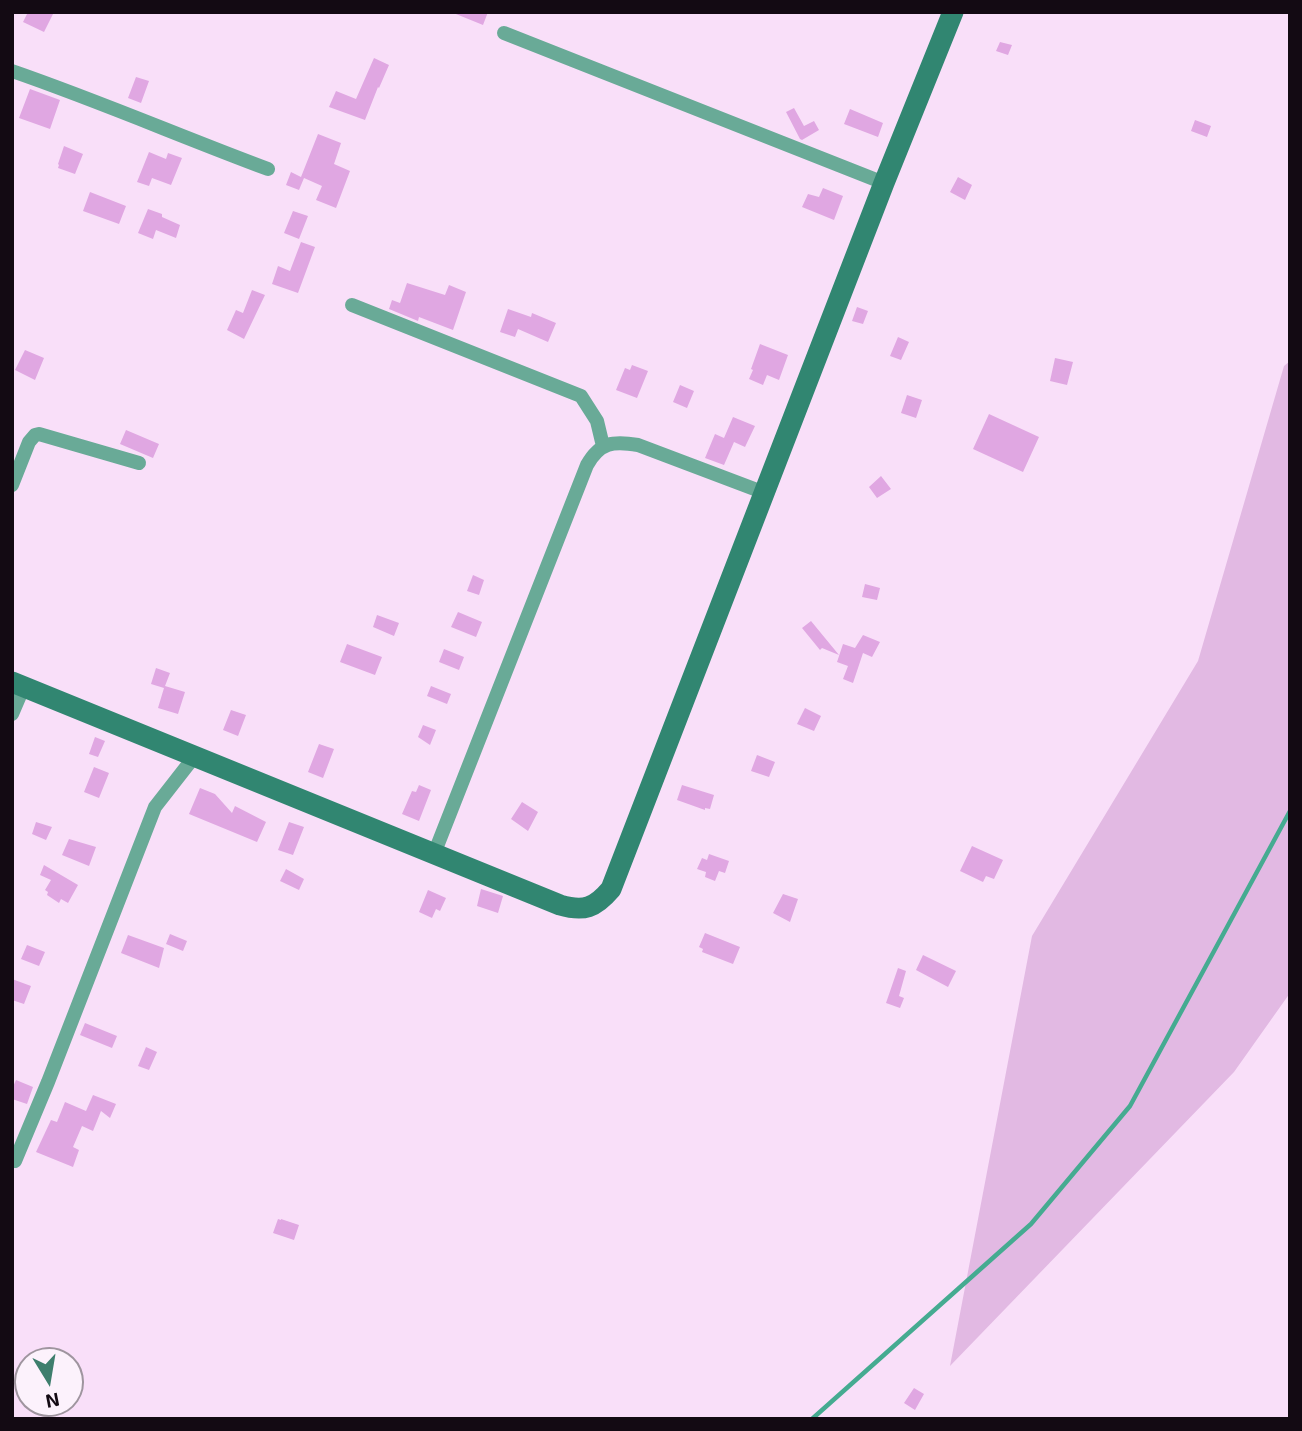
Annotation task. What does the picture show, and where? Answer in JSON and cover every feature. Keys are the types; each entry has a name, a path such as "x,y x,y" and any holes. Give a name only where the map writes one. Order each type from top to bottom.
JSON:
{"street":[{"path":"12,714 18,684 572,908 581,909 601,901 611,889 884,183 953,12"},
{"path":"504,33 884,183"},
{"path":"12,71 268,169"},
{"path":"352,304 581,396 597,421 603,446"},
{"path":"12,485 29,442 39,434 139,463"},
{"path":"434,854 594,453 603,446 620,442 638,445 765,492"},
{"path":"15,1161 155,807 194,757"}],"shaded area":[{"path":"1290,361 1290,993 1234,1072 950,1366 1032,936 1198,661 1284,366"}],"building":[{"path":"28,12 54,12 44,32 23,22"},
{"path":"451,12 488,12 483,25"},
{"path":"1000,42 1012,45 1008,55 996,51"},
{"path":"374,58 389,65 365,120 329,107 336,91 356,99"},
{"path":"136,77 149,81 141,103 128,98"},
{"path":"30,89 60,100 50,129 19,118"},
{"path":"794,108 804,126 814,121 819,130 800,139 786,112"},
{"path":"850,109 883,123 878,137 844,124"},
{"path":"1195,120 1211,126 1207,137 1191,131"},
{"path":"318,134 341,143 334,164 350,171 336,208 316,200 322,186 304,178 299,190 286,185 291,172 301,177"},
{"path":"64,146 83,154 75,174 58,168"},
{"path":"149,152 166,159 168,153 182,158 171,185 152,178 149,186 137,182"},
{"path":"958,177 972,185 965,200 950,192"},
{"path":"823,188 843,196 834,220 802,207 808,194 819,197"},
{"path":"90,192 126,206 119,224 83,211"},
{"path":"148,209 180,225 176,238 156,230 153,239 138,233"},
{"path":"293,211 308,216 299,239 284,233"},
{"path":"301,242 315,247 298,293 272,284 278,266 290,271"},
{"path":"407,283 445,295 449,285 466,292 453,330 419,317 418,321 389,309 392,300 400,303"},
{"path":"252,290 265,295 244,339 227,330 236,310 243,313"},
{"path":"857,307 868,311 863,324 852,321"},
{"path":"508,309 531,317 532,313 556,323 548,342 518,329 515,337 500,332"},
{"path":"898,337 909,342 901,360 890,356"},
{"path":"760,344 788,355 779,380 767,375 763,385 749,379"},
{"path":"25,350 44,358 35,380 15,370"},
{"path":"1055,358 1073,362 1067,385 1050,381"},
{"path":"632,365 648,371 637,398 616,390 625,368 630,370"},
{"path":"680,385 694,391 687,408 673,402"},
{"path":"907,395 922,400 916,418 901,413"},
{"path":"989,414 1039,437 1023,472 973,449"},
{"path":"733,417 755,426 745,447 734,442 724,465 705,458 715,434 724,438"},
{"path":"126,430 159,444 153,458 120,444"},
{"path":"881,476 891,489 877,498 869,487"},
{"path":"473,575 484,580 479,595 467,591"},
{"path":"865,584 880,588 877,600 862,597"},
{"path":"458,612 482,622 476,637 451,627"},
{"path":"377,615 399,623 394,636 373,627"},
{"path":"811,621 839,655 822,648 820,650 802,628"},
{"path":"863,635 880,642 872,657 863,653 853,683 843,679 848,666 837,662 843,644 855,648"},
{"path":"347,644 382,657 375,675 340,662"},
{"path":"444,649 464,657 459,670 439,662"},
{"path":"156,668 170,673 165,686 185,692 178,714 158,708 164,688 151,684"},
{"path":"431,686 451,694 447,704 427,696"},
{"path":"805,708 821,716 814,731 797,724"},
{"path":"231,710 246,715 238,736 223,730"},
{"path":"423,725 436,730 430,745 418,737"},
{"path":"95,737 105,741 98,757 89,754"},
{"path":"319,744 334,749 323,778 308,772"},
{"path":"757,755 775,762 769,777 751,771"},
{"path":"94,767 109,773 99,798 84,792"},
{"path":"419,785 431,790 419,821 402,814 412,791 416,792"},
{"path":"682,785 714,795 710,809 705,810 677,800"},
{"path":"200,788 215,794 232,813 235,806 266,822 257,842 189,814"},
{"path":"522,802 538,812 528,831 511,819"},
{"path":"36,822 52,827 46,840 32,834"},
{"path":"289,822 304,827 293,855 278,850"},
{"path":"69,839 96,847 89,866 62,855"},
{"path":"972,846 1003,860 994,879 986,876 983,882 960,871"},
{"path":"709,854 729,861 725,873 719,871 715,881 705,877 706,872 697,869 702,858 707,860"},
{"path":"44,865 78,885 68,903 61,899 59,903 47,895 45,890 51,880 40,875"},
{"path":"286,869 304,879 299,890 280,881"},
{"path":"481,889 503,896 498,913 477,906"},
{"path":"428,890 446,898 440,911 436,909 432,918 419,912"},
{"path":"783,894 798,899 790,922 773,913"},
{"path":"705,933 740,947 733,964 702,952 703,949 699,947"},
{"path":"170,934 187,941 183,951 166,944"},
{"path":"128,935 164,948 159,968 121,953"},
{"path":"27,945 45,952 39,966 21,959"},
{"path":"923,955 956,971 948,987 916,970"},
{"path":"898,968 906,971 899,996 904,998 900,1008 886,1003"},
{"path":"12,979 31,986 24,1004 12,1000"},
{"path":"85,1023 117,1036 112,1048 80,1035"},
{"path":"146,1047 157,1052 149,1070 138,1066"},
{"path":"16,1080 33,1087 27,1104 12,1099"},
{"path":"93,1095 116,1104 110,1118 101,1111 93,1131 82,1126 73,1147 79,1150 73,1167 36,1152 51,1120 57,1122 65,1102 86,1111"},
{"path":"278,1219 299,1225 294,1240 273,1233"},
{"path":"914,1388 924,1394 915,1410 904,1403"}],"waterway":[{"path":"812,1419 1031,1224 1130,1106 1290,811"}]}
